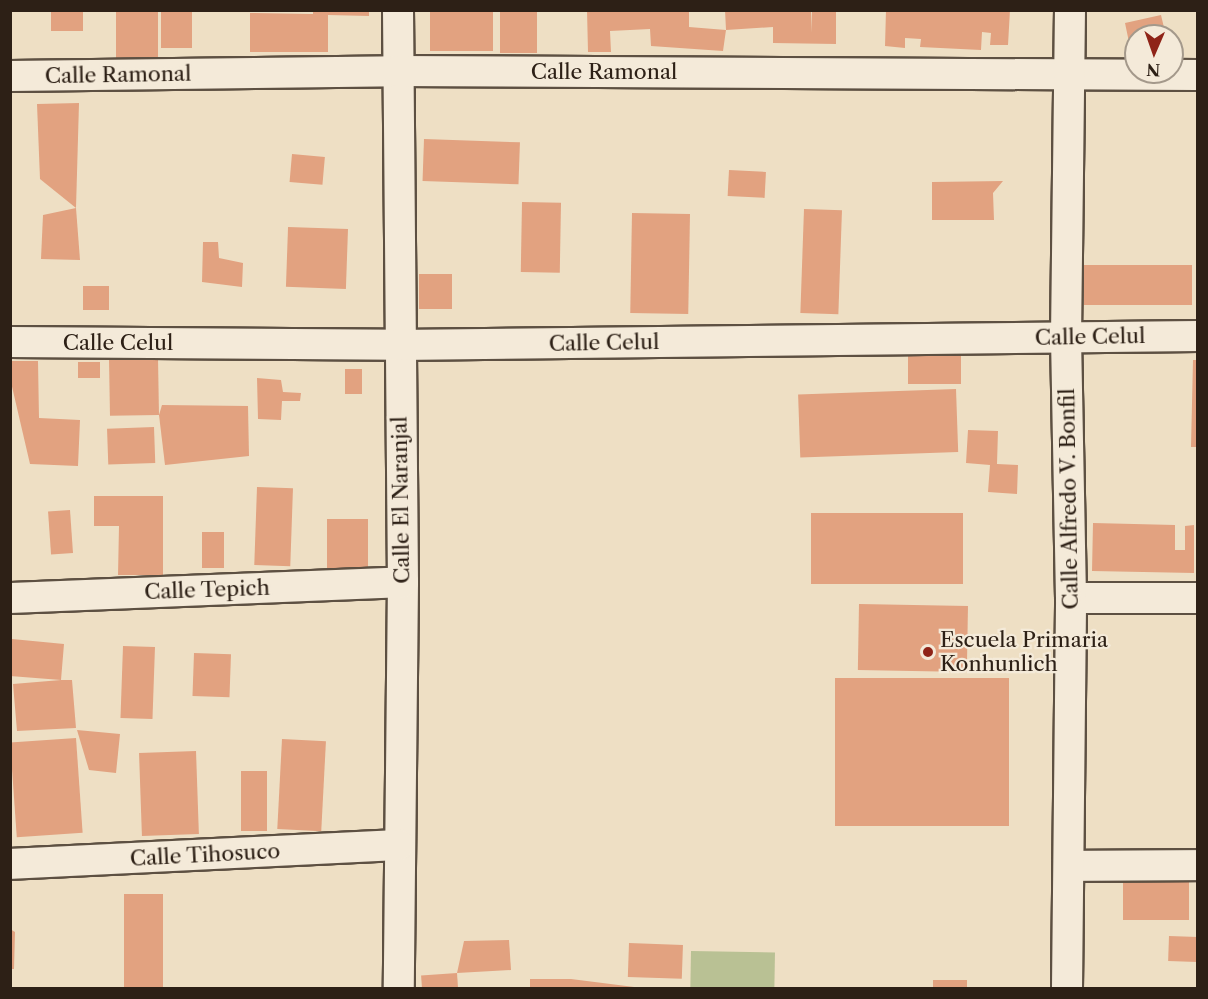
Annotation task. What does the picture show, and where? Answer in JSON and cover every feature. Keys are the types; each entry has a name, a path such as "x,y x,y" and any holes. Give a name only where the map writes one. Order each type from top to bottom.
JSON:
{"street":[{"name":"Calle El Naranjal","path":"398,10 398,345 403,582 399,988"},
{"name":"Calle Alfredo V. Bonfil","path":"1067,988 1071,598 1066,337 1070,10"},
{"name":"Calle Ramonal","path":"10,76 398,71 1197,75"},
{"name":"Calle Celul","path":"10,342 398,345 1197,336"},
{"name":"Calle Tepich","path":"10,598 403,582"},
{"path":"1071,598 1197,598"},
{"name":"Calle Tihosuco","path":"10,864 399,845"},
{"path":"1070,866 1197,865"}],"green space":[{"path":"691,951 775,952 774,988 690,988"}],"building":[{"path":"51,10 83,10 83,31 51,31"},
{"path":"116,10 158,10 158,59 116,59"},
{"path":"161,10 192,10 192,48 161,48"},
{"path":"313,10 369,10 369,16 328,15 328,52 250,52 250,13 313,14"},
{"path":"430,10 493,10 493,51 430,51"},
{"path":"500,10 537,10 537,53 500,53"},
{"path":"587,10 689,10 689,27 726,30 723,51 651,46 650,29 610,31 611,52 588,52"},
{"path":"725,10 811,10 811,33 812,10 836,10 836,44 773,43 773,27 726,30"},
{"path":"886,10 1010,10 1008,45 990,45 991,33 982,32 981,50 920,47 921,39 905,38 905,48 885,46"},
{"path":"1161,15 1163,24 1125,24"},
{"path":"79,103 76,208 40,179 37,104"},
{"path":"424,139 520,142 518,184 423,181"},
{"path":"292,154 325,157 322,185 290,182"},
{"path":"729,170 766,172 765,198 728,196"},
{"path":"1003,181 993,193 994,220 932,220 932,182"},
{"path":"522,202 561,203 560,273 521,272"},
{"path":"76,208 80,260 41,259 43,215"},
{"path":"804,209 842,210 838,314 800,313"},
{"path":"632,213 690,214 688,314 630,313"},
{"path":"288,227 348,229 346,289 286,287"},
{"path":"203,242 218,242 219,258 243,263 242,287 202,282"},
{"path":"1084,265 1192,265 1192,305 1084,305"},
{"path":"419,274 452,274 452,309 419,309"},
{"path":"83,286 109,286 109,310 83,310"},
{"path":"908,353 961,353 961,384 908,384"},
{"path":"158,358 159,415 110,416 109,359"},
{"path":"1193,360 1198,360 1198,447 1191,447"},
{"path":"10,361 38,361 39,418 80,420 78,466 30,464 10,378"},
{"path":"78,362 100,362 100,378 78,378"},
{"path":"345,369 362,369 362,394 345,394"},
{"path":"257,378 281,380 283,392 301,393 300,401 282,401 281,420 258,419"},
{"path":"956,389 958,452 800,457 798,395"},
{"path":"162,405 248,406 249,456 165,465 159,415"},
{"path":"154,427 155,463 108,465 107,429"},
{"path":"968,430 998,431 997,464 1018,465 1017,494 988,492 990,465 966,463"},
{"path":"257,487 293,488 290,566 254,565"},
{"path":"94,496 163,496 163,575 118,575 119,526 94,526"},
{"path":"70,510 73,553 51,554 48,512"},
{"path":"811,513 963,513 963,584 811,584"},
{"path":"327,519 368,519 368,572 327,572"},
{"path":"1093,523 1175,525 1175,550 1185,550 1185,526 1194,525 1194,573 1092,571"},
{"path":"202,532 224,532 224,568 202,568"},
{"path":"859,604 968,606 967,672 858,670"},
{"path":"12,639 64,644 61,680 10,676"},
{"path":"123,646 155,647 152,719 120,718"},
{"path":"194,653 231,654 229,697 192,696"},
{"path":"835,678 1009,678 1009,826 835,826"},
{"path":"72,680 76,728 17,731 13,684"},
{"path":"77,730 120,734 116,773 89,770"},
{"path":"76,738 83,833 17,837 10,743"},
{"path":"282,739 326,741 321,831 277,829"},
{"path":"196,751 199,834 142,836 139,753"},
{"path":"241,771 267,771 267,831 241,831"},
{"path":"1123,879 1189,879 1189,920 1123,920"},
{"path":"124,894 163,894 163,988 124,988"},
{"path":"10,929 15,932 14,969 10,969"},
{"path":"1169,936 1198,937 1197,962 1168,961"},
{"path":"509,940 511,970 457,973 464,941"},
{"path":"629,943 683,945 682,979 628,977"},
{"path":"457,973 458,988 422,988 421,976"},
{"path":"530,979 571,979 642,988 530,988"},
{"path":"933,980 967,980 967,988 933,988"}],"place":[{"name":"Escuela Primaria Konhunlich","path":"928,652"}]}
